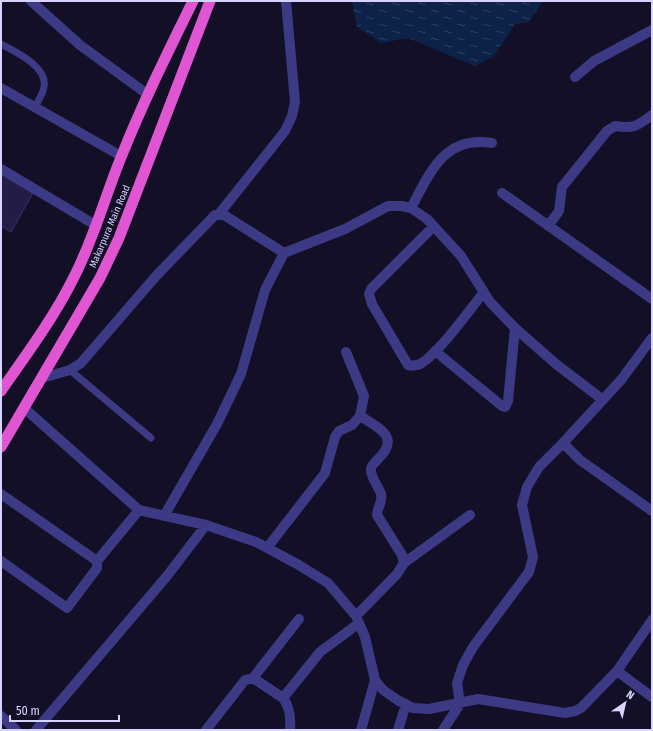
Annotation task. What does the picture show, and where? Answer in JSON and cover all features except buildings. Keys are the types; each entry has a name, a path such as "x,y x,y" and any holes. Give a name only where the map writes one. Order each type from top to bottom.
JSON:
{"highway":[{"name":"Makarpura Main Road","path":"1,391 54,313 74,278 97,226 121,156 147,94 193,1"},
{"name":"Makarpura Main Road","path":"1,447 100,278 119,238 210,1"}],"street":[{"path":"31,1 80,46 147,94"},
{"path":"42,378 70,370 81,363 156,276 215,215 220,214 285,130 292,116 295,102 286,1"},
{"path":"575,77 594,61 652,30"},
{"path":"1,88 121,156"},
{"path":"548,226 559,211 562,187 607,131 615,126 628,128 636,126 652,115"},
{"path":"411,208 432,170 442,156 456,146 468,143 481,142 492,144"},
{"path":"1,169 97,226"},
{"path":"502,193 652,299"},
{"path":"164,516 213,430 241,374 265,290 284,253 345,228 388,206 402,206 411,208 427,219 461,256 490,302 515,328 556,364 603,400"},
{"path":"220,214 224,215 284,253"},
{"path":"433,227 371,289 369,294 372,304 408,365 414,367 422,363 435,351 484,292"},
{"path":"435,351 504,407 508,400 515,328"},
{"path":"443,730 460,704 457,683 463,665 473,647 529,572 533,557 522,505 527,487 539,467 603,400 652,338"},
{"path":"267,548 325,474 335,437 339,431 352,425 360,416 364,396 346,352"},
{"path":"24,408 139,510 206,525 256,542 328,583 346,601 357,620 364,636 375,680 383,690 413,708 429,709 460,704 478,699 565,713 575,711 581,708 617,671 652,620"},
{"path":"360,416 381,429 388,437 389,445 386,451 372,465 371,473 381,495 377,515 402,556 404,563"},
{"path":"563,443 580,460 652,511"},
{"path":"1,494 97,561"},
{"path":"1,561 67,608 97,568 97,561 139,510"},
{"path":"283,698 320,652 357,620 397,574 404,563 470,515"},
{"path":"36,730 162,582 206,525"},
{"path":"206,730 245,680 254,678 299,619"},
{"path":"617,671 652,697"},
{"path":"254,678 283,698 287,703 291,719 290,730"},
{"path":"361,730 375,680"},
{"path":"398,730 406,704"},
{"path":"1,716 16,730"}],"lane":[{"path":"1,44 30,62 41,72 44,80 44,88 35,107"},
{"path":"70,370 151,438"}],"water":[{"path":"352,1 543,1 529,22 515,24 494,56 475,66 408,38 381,43 357,27"}]}
